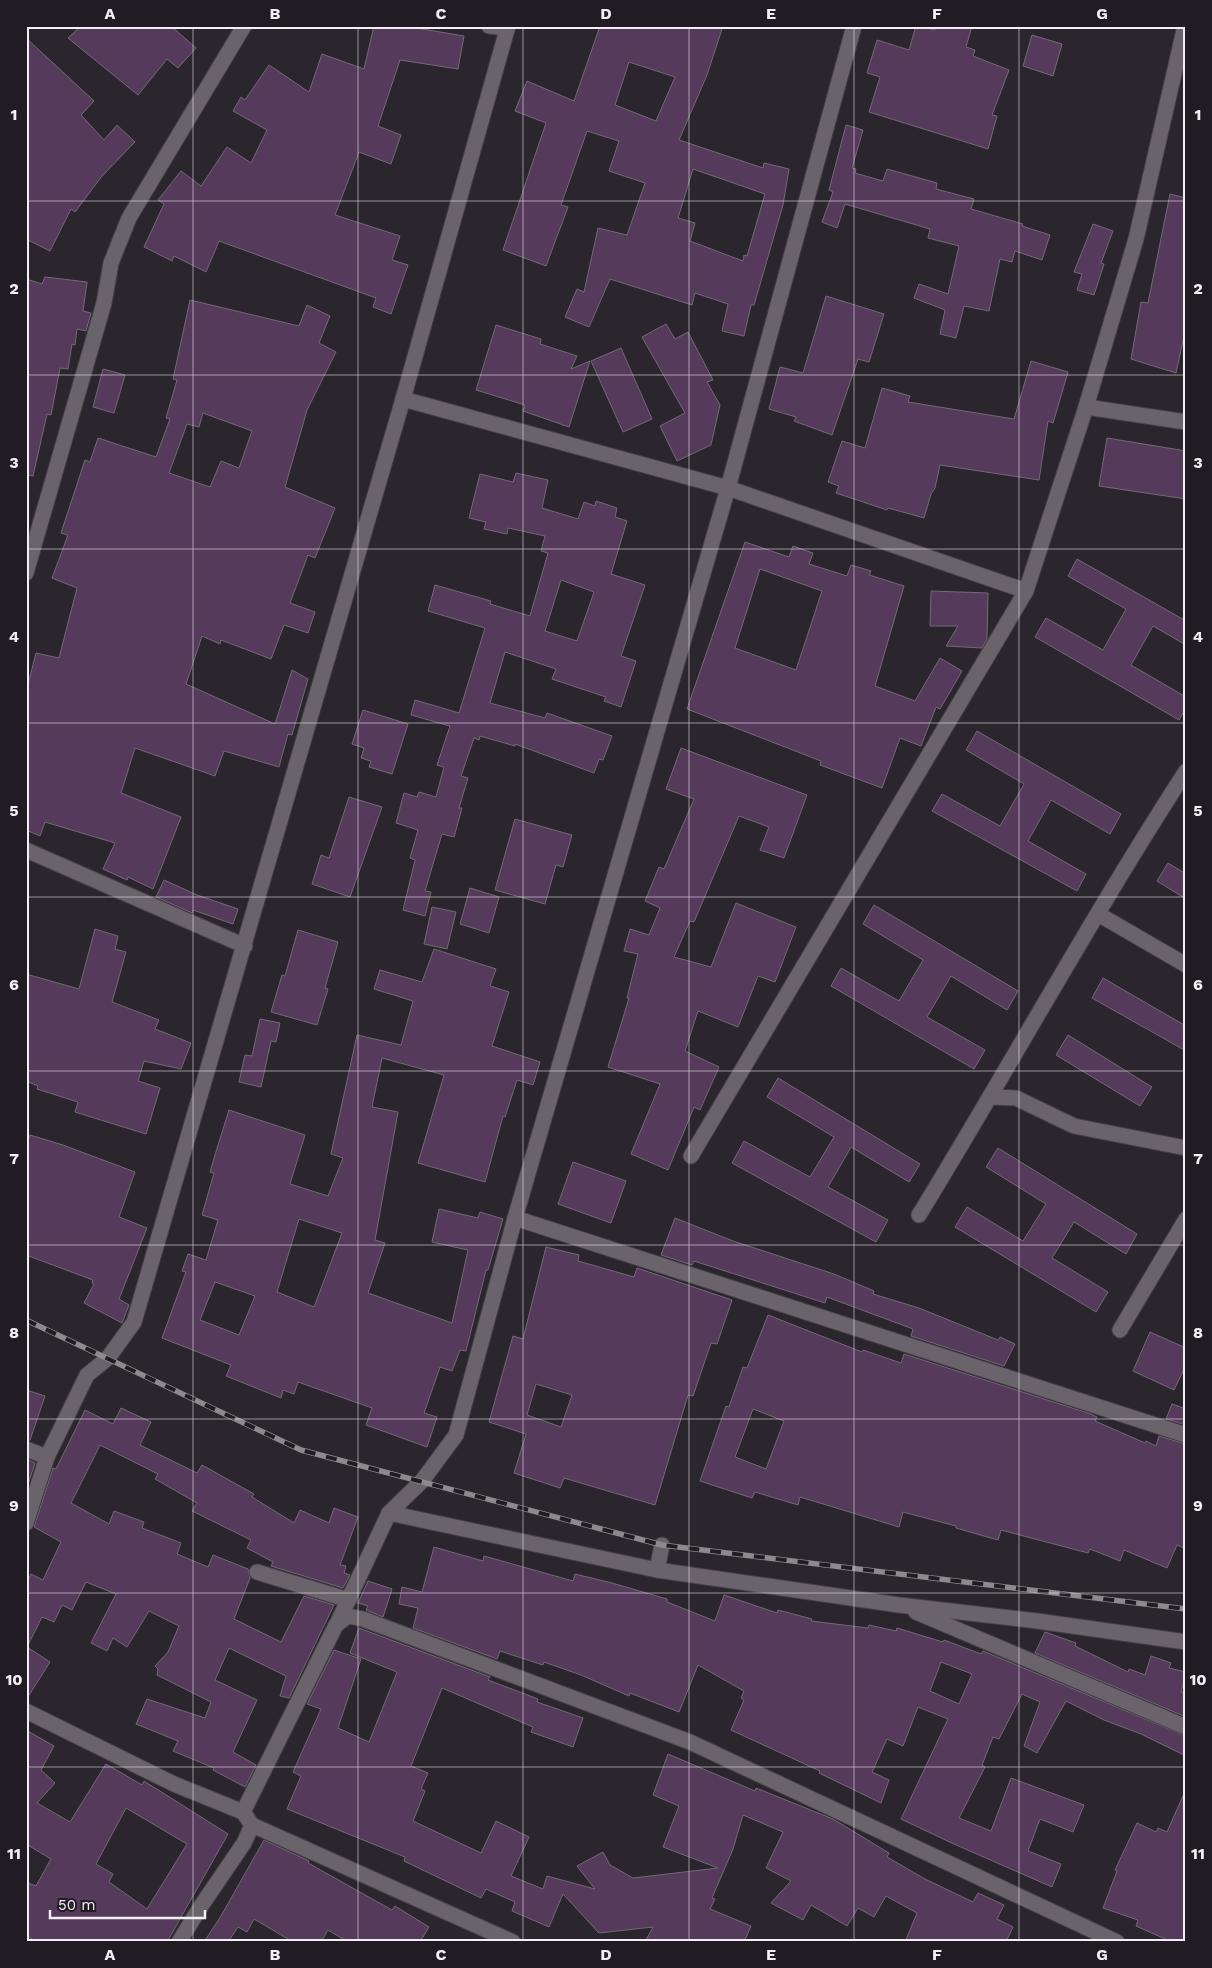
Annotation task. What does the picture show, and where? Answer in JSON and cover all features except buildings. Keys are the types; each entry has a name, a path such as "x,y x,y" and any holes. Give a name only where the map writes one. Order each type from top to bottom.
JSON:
{"street":[{"path":"26,573 104,303 112,263 129,218 244,26"},
{"path":"26,1523 47,1457 86,1375 108,1358 134,1322 403,399 508,27 490,26"},
{"path":"243,1812 349,1600 389,1512 422,1482 456,1435 515,1218 728,488 854,26"},
{"path":"691,1156 1026,591 1086,407 1136,239 1185,26"},
{"path":"403,399 728,488 1026,591"},
{"path":"1086,407 1186,422"},
{"path":"918,1215 991,1097 1134,851 1186,771"},
{"path":"26,850 244,946"},
{"path":"1098,914 1186,965"},
{"path":"991,1097 1016,1098 1074,1126 1186,1148"},
{"path":"515,1218 1186,1435"},
{"path":"1120,1330 1186,1219"},
{"path":"26,1449 47,1457"},
{"path":"389,1512 657,1570 899,1605 1037,1621 1186,1642"},
{"path":"657,1570 662,1545"},
{"path":"257,1572 349,1600"},
{"path":"899,1605 1186,1727"},
{"path":"336,1625 348,1616 363,1619 690,1742 1117,1942"},
{"path":"26,1711 174,1784 243,1812 252,1825 514,1942"},
{"path":"179,1942 244,1843 252,1825"}],"railway":[{"path":"26,1320 301,1450 662,1545 1186,1609"}]}
